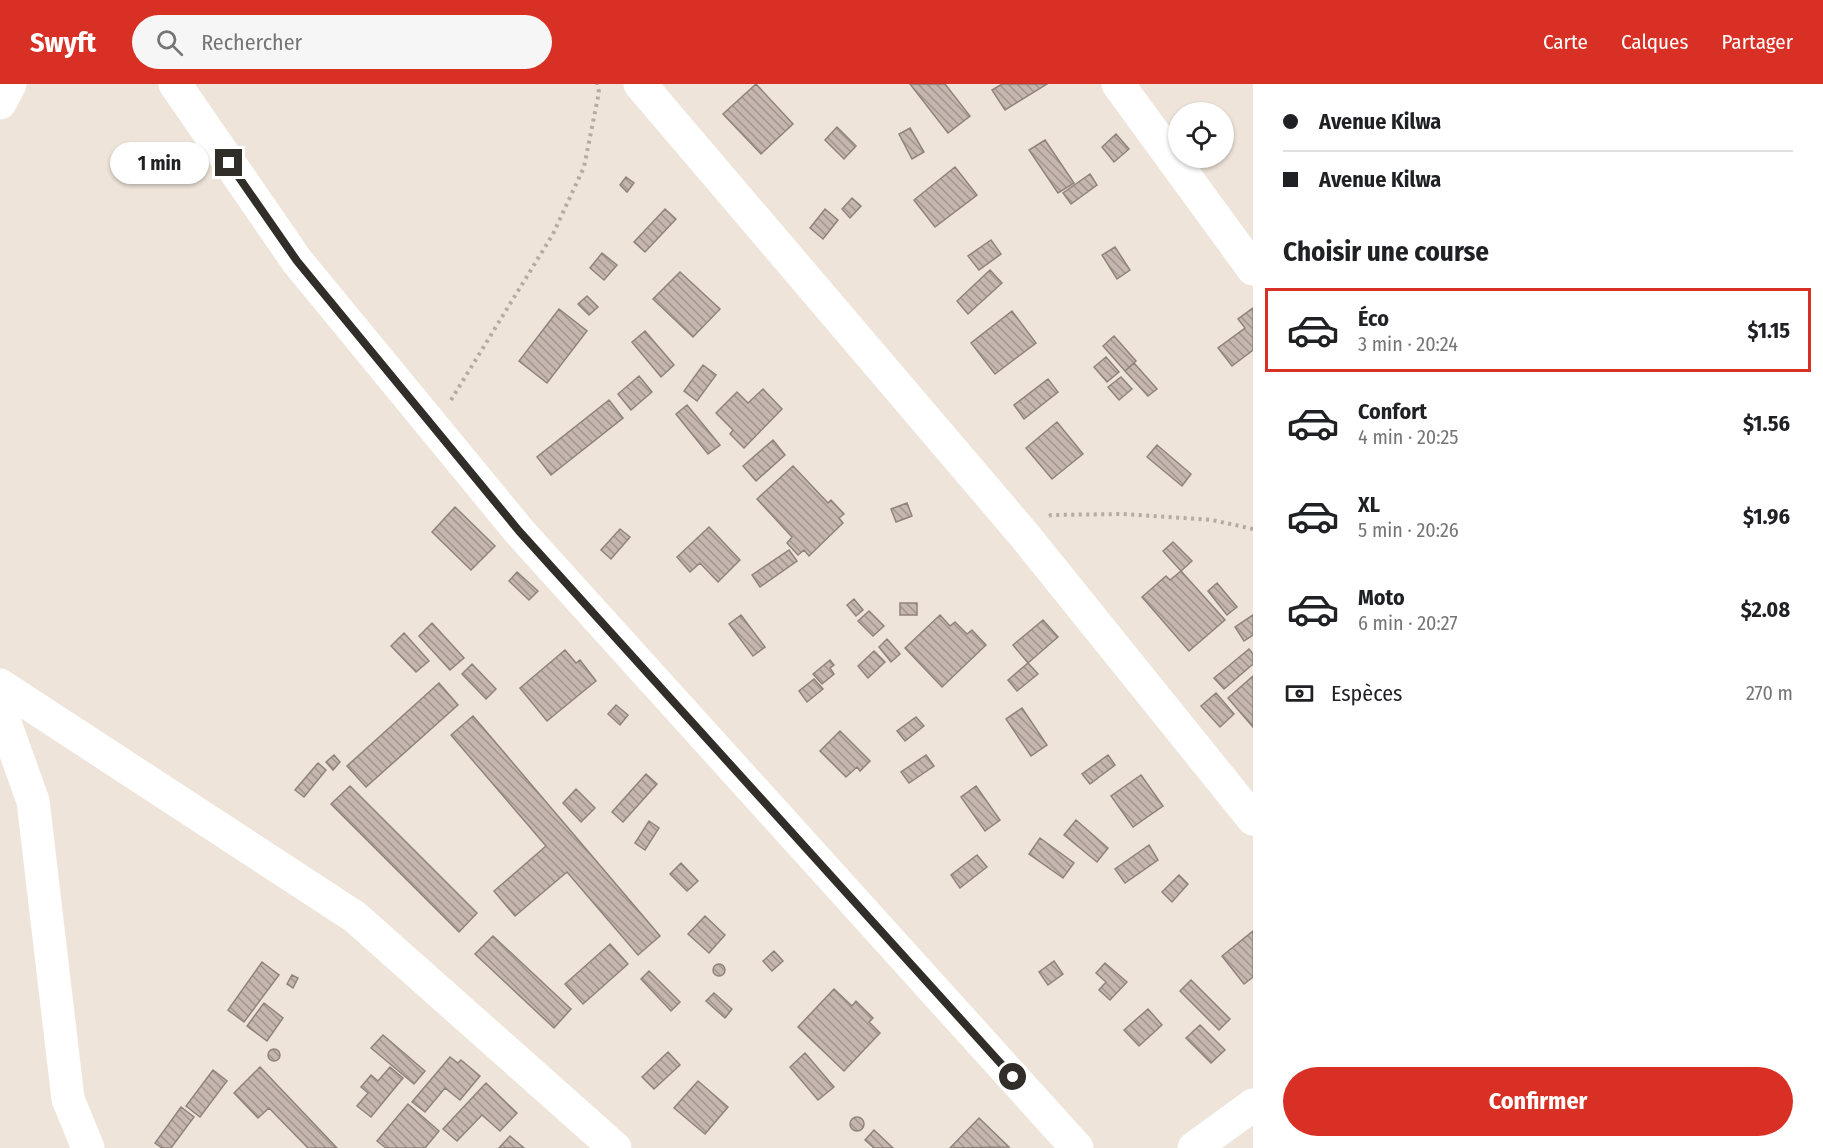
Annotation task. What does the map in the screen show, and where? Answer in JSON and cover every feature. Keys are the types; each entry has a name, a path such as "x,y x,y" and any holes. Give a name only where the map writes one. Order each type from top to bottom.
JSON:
{"street":[{"path":"0,103 10,84"},
{"path":"175,84 297,261 519,531 1077,1148"},
{"path":"640,84 1025,536 1253,819"},
{"path":"1118,84 1253,269"},
{"path":"0,686 354,917 615,1148"},
{"path":"0,709 33,801 68,1099 88,1148"},
{"path":"1194,1148 1253,1105"}],"path":[{"path":"434,428 553,234 584,166 599,92 597,84"},
{"path":"1025,536 1051,514 1123,514 1212,520 1253,529"}],"building":[{"path":"756,84 793,124 761,154 723,114"},
{"path":"910,84 945,84 970,116 948,133"},
{"path":"1002,84 1047,84 1005,110 992,90"},
{"path":"837,127 856,146 844,159 825,140"},
{"path":"910,128 924,152 912,159 899,134"},
{"path":"1116,134 1129,149 1114,162 1102,147"},
{"path":"1045,140 1074,183 1058,193 1029,150"},
{"path":"955,167 977,195 935,227 914,200"},
{"path":"1090,174 1097,185 1071,204 1063,193"},
{"path":"626,177 634,183 627,192 620,185"},
{"path":"852,198 861,206 850,218 842,209"},
{"path":"665,209 676,219 645,252 634,242"},
{"path":"825,209 838,220 823,239 810,228"},
{"path":"991,240 1001,254 979,270 968,256"},
{"path":"1115,247 1130,270 1117,279 1102,255"},
{"path":"602,253 617,265 604,280 590,268"},
{"path":"990,270 1002,283 968,314 957,301"},
{"path":"680,272 720,309 693,337 653,299"},
{"path":"587,296 598,307 589,315 578,304"},
{"path":"1253,308 1253,350 1232,366 1218,348 1245,328 1238,319"},
{"path":"559,309 587,331 547,383 519,361"},
{"path":"1012,311 1036,343 995,374 971,343"},
{"path":"645,331 674,365 661,377 632,342"},
{"path":"1114,336 1136,361 1125,371 1103,346"},
{"path":"1106,357 1119,372 1107,382 1094,367"},
{"path":"1134,363 1157,389 1148,396 1125,371"},
{"path":"703,365 716,375 697,401 684,391"},
{"path":"639,376 652,392 631,410 618,394"},
{"path":"1121,377 1132,389 1119,400 1108,387"},
{"path":"1048,379 1058,392 1024,419 1014,405"},
{"path":"763,389 782,409 744,448 730,434 733,430 716,413 737,392 748,403"},
{"path":"609,400 623,418 551,475 537,457"},
{"path":"687,405 720,445 708,454 676,414"},
{"path":"1057,422 1083,454 1052,479 1026,448"},
{"path":"773,440 785,455 756,481 743,466"},
{"path":"1157,445 1191,474 1182,486 1147,457"},
{"path":"793,466 828,503 831,500 844,514 839,518 843,523 809,556 804,550 798,555 787,543 792,537 757,499"},
{"path":"907,503 912,516 896,522 891,509"},
{"path":"455,507 495,546 471,570 432,532"},
{"path":"709,527 740,560 718,582 700,563 690,572 677,557"},
{"path":"620,529 630,537 611,559 601,550"},
{"path":"1173,542 1192,561 1181,571 1163,551"},
{"path":"789,550 797,561 760,587 752,575"},
{"path":"1181,571 1225,620 1189,651 1142,597 1166,576 1170,580"},
{"path":"517,572 538,591 529,600 509,581"},
{"path":"1217,583 1237,607 1227,615 1208,591"},
{"path":"854,599 863,610 856,616 847,605"},
{"path":"900,603 917,603 917,615 900,615"},
{"path":"869,611 884,626 873,636 858,621"},
{"path":"741,615 765,647 753,656 729,624"},
{"path":"940,615 950,626 955,622 967,634 972,630 986,645 942,687 905,648"},
{"path":"1253,615 1253,635 1244,641 1235,627"},
{"path":"1043,620 1058,637 1028,663 1013,645"},
{"path":"432,623 464,658 450,670 419,636"},
{"path":"404,633 429,661 416,672 391,646"},
{"path":"887,639 900,654 891,662 879,647"},
{"path":"1249,649 1253,654 1253,664 1224,689 1214,678"},
{"path":"565,650 576,663 580,660 596,681 547,721 520,688"},
{"path":"874,651 885,662 868,678 858,666"},
{"path":"830,660 834,665 830,668 834,674 822,684 813,674"},
{"path":"1028,663 1038,674 1017,691 1008,680"},
{"path":"472,664 496,689 486,699 462,674"},
{"path":"1253,676 1253,727 1228,698"},
{"path":"814,679 823,689 807,702 799,691"},
{"path":"439,683 458,705 366,787 347,766"},
{"path":"1216,693 1234,714 1220,727 1201,706"},
{"path":"616,705 628,715 620,725 608,714"},
{"path":"1022,708 1047,745 1031,756 1006,719"},
{"path":"473,716 660,936 638,955 567,872 515,916 494,891 546,846 451,735"},
{"path":"916,717 924,726 905,741 897,731"},
{"path":"840,731 870,761 860,771 857,767 846,777 820,751"},
{"path":"334,755 340,762 333,770 326,762"},
{"path":"926,755 934,766 909,783 901,772"},
{"path":"1108,755 1115,765 1090,784 1082,774"},
{"path":"318,763 326,770 304,797 295,790"},
{"path":"646,774 657,784 623,822 612,812"},
{"path":"1141,775 1163,806 1133,827 1111,796"},
{"path":"350,786 477,913 459,932 331,804"},
{"path":"976,786 1000,820 985,831 961,797"},
{"path":"576,789 595,808 581,822 563,803"},
{"path":"1076,820 1108,848 1097,862 1064,835"},
{"path":"649,821 659,828 645,850 635,843"},
{"path":"1040,838 1074,863 1063,878 1029,854"},
{"path":"1149,845 1158,860 1125,883 1115,869"},
{"path":"977,855 987,867 960,888 951,875"},
{"path":"681,863 698,881 687,891 670,874"},
{"path":"1179,875 1188,884 1172,902 1162,892"},
{"path":"705,916 725,935 709,953 688,934"},
{"path":"1253,931 1253,977 1244,984 1222,956"},
{"path":"493,936 571,1009 554,1028 475,954"},
{"path":"610,944 628,964 583,1004 565,984"},
{"path":"774,951 783,961 772,971 763,961"},
{"path":"1054,961 1063,974 1048,985 1039,972"},
{"path":"262,962 279,975 244,1022 228,1010"},
{"path":"1105,963 1127,982 1110,1000 1099,990 1106,982 1096,973"},
{"path":"721,964 725,970 721,976 717,976 713,968"},
{"path":"649,971 680,1002 671,1011 641,979"},
{"path":"292,975 298,978 293,988 287,984"},
{"path":"1191,980 1230,1019 1219,1030 1180,991"},
{"path":"834,989 852,1006 856,1001 873,1018 869,1022 880,1033 844,1071 798,1027"},
{"path":"714,993 732,1009 725,1018 706,1001"},
{"path":"264,1003 283,1018 267,1041 247,1026"},
{"path":"1148,1009 1162,1025 1139,1046 1124,1030"},
{"path":"1200,1025 1225,1050 1211,1063 1186,1038"},
{"path":"383,1035 425,1071 414,1084 371,1048"},
{"path":"276,1049 280,1055 276,1061 272,1061 268,1053"},
{"path":"668,1052 680,1065 654,1089 642,1077"},
{"path":"805,1053 834,1087 818,1100 790,1067"},
{"path":"450,1057 458,1063 461,1060 480,1076 460,1100 445,1088 425,1112 412,1102"},
{"path":"260,1067 337,1148 308,1148 269,1108 258,1118 234,1093"},
{"path":"390,1067 403,1078 371,1117 357,1106 368,1093 361,1087 371,1075 378,1081"},
{"path":"213,1070 227,1081 200,1117 186,1106"},
{"path":"698,1081 728,1107 705,1134 674,1108"},
{"path":"486,1083 517,1113 500,1131 482,1115 457,1141 443,1129"},
{"path":"408,1104 439,1131 425,1148 386,1148 377,1141"},
{"path":"181,1107 194,1117 171,1148 162,1148 155,1143"},
{"path":"854,1117 860,1117 864,1124 860,1131 854,1131 850,1127 850,1121"},
{"path":"979,1118 1009,1147 950,1148"},
{"path":"874,1130 893,1148 874,1148 865,1140"},
{"path":"510,1136 524,1148 499,1148"}],"route":[{"path":"229,163 297,261 519,531 1013,1077"}]}
